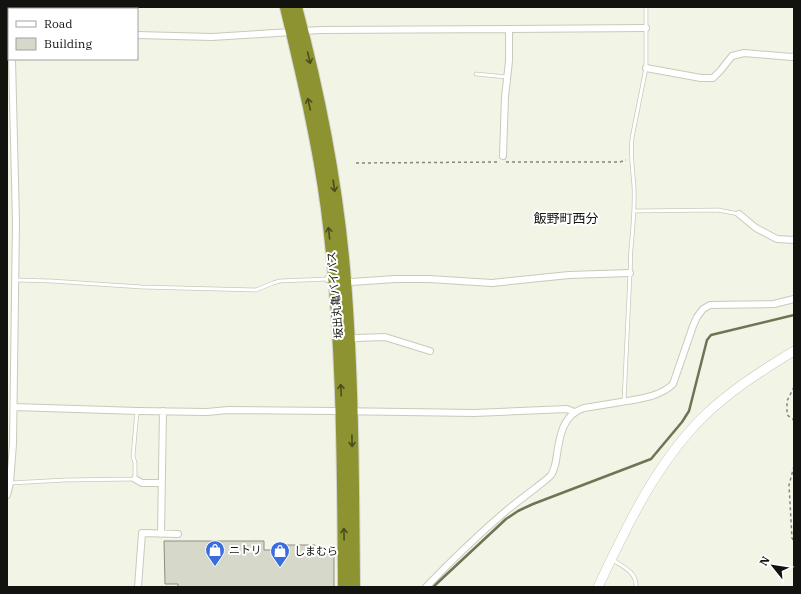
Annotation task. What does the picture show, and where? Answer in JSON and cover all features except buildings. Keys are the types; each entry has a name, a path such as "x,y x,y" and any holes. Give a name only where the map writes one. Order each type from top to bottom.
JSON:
{"highway":[{"name":"坂出丸亀バイパス","path":"286,7 297,32"},
{"name":"坂出丸亀バイパス","path":"296,7 297,32 322,175 336,280 347,411 354,587"},
{"name":"坂出丸亀バイパス","path":"336,280 349,341 344,587"}],"street":[{"path":"138,35 212,37 321,30 646,28"},
{"path":"503,156 505,97 509,62 509,29"},
{"path":"646,68 701,78 713,78 732,56 744,53 794,56"},
{"path":"7,495 10,483 14,407 16,222 12,60"},
{"path":"7,152 14,152"},
{"path":"739,214 756,228 777,239 794,240"},
{"path":"336,280 351,282 395,279 429,279 492,283 569,275 630,273"},
{"path":"426,587 505,512 551,476 555,465 563,427 574,412 578,409 638,400 664,390 673,384 693,326 700,312 706,307 717,304 774,304 794,299"},
{"path":"7,311 15,312"},
{"path":"349,341 356,338 385,337 430,351"},
{"path":"598,587 630,521 661,467 675,449 700,420 728,395 794,351"},
{"path":"7,370 14,370"},
{"path":"14,407 137,411 474,412 567,409 574,412"},
{"path":"161,534 163,411"},
{"path":"135,479 142,483 162,483"},
{"path":"138,587 142,533 178,534"}],"lane":[{"path":"624,401 634,211 631,149 646,68 646,7"},
{"path":"476,74 507,77"},
{"path":"634,211 718,210 739,214"},
{"path":"15,280 142,287 256,290 280,281 336,280"},
{"path":"10,483 65,480 135,479 135,463 133,456 137,411"},
{"path":"611,559 630,571 635,578 636,587"}],"path":[{"path":"356,163 620,162 632,159"},
{"path":"794,387 787,401 787,415 793,419 794,422"},
{"path":"794,466 789,485 792,538 794,542"}],"waterway":[{"path":"433,587 506,519 518,511 651,459 682,422 689,411 707,340 711,335 794,315"}],"place":[{"name":"ニトリ","path":"215,567"},
{"name":"しまむら","path":"280,568"}],"district":[{"name":"飯野町西分","path":"566,218"}]}
